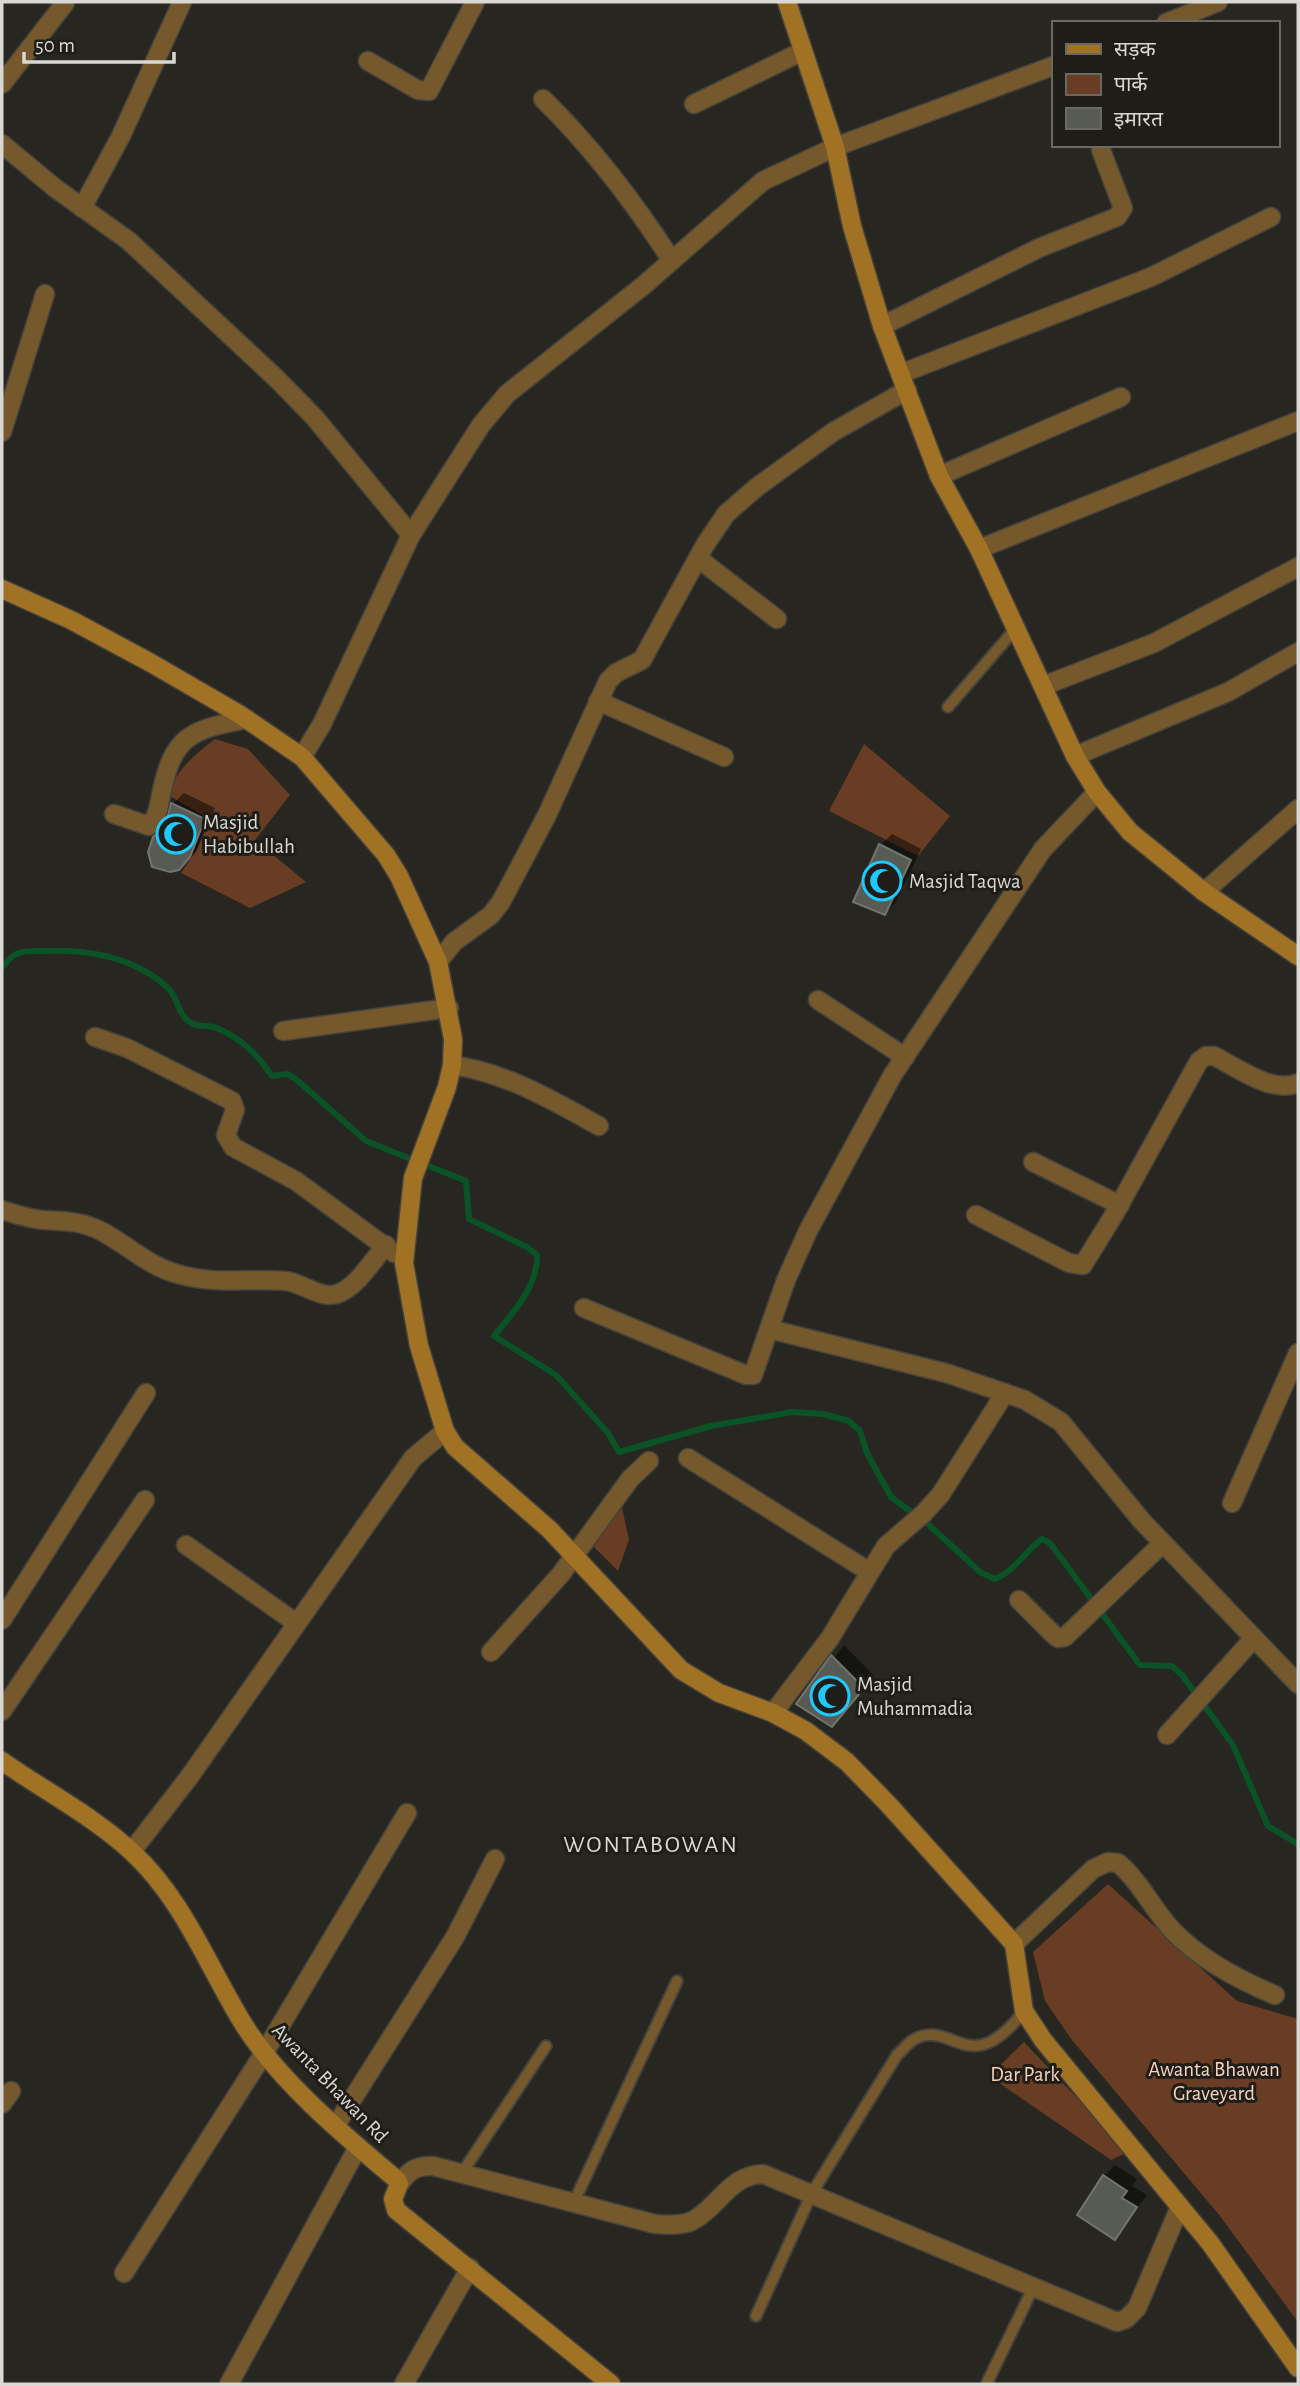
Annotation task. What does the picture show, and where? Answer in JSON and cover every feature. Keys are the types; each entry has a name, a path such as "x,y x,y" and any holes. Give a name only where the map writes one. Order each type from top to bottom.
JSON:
{"street":[{"path":"82,208 121,136 182,2"},
{"path":"368,61 418,90 429,91 475,2"},
{"path":"787,2 835,147 852,226 882,326 903,382 939,476 979,549 1075,756 1097,792 1130,832 1204,892 1298,956"},
{"path":"1171,21 1218,2"},
{"path":"2,84 65,3"},
{"path":"694,104 803,51"},
{"path":"302,757 322,724 411,535 481,425 507,394 672,261 763,181 835,147 1052,66"},
{"path":"543,99 600,159 638,207 672,261"},
{"path":"2,144 82,208 129,241 298,400 411,535"},
{"path":"882,326 1039,248 1117,217 1123,208 1101,150"},
{"path":"438,962 454,942 491,915 501,902 547,816 598,701 616,673 642,660 726,514 757,487 903,382 1139,282 1210,250 1271,217"},
{"path":"2,432 45,294"},
{"path":"939,476 1121,397"},
{"path":"979,549 1298,421"},
{"path":"699,559 777,619"},
{"path":"1043,686 1154,643 1298,568"},
{"path":"2,589 71,620 247,719 302,757 386,855 413,902 438,962 449,1008 453,1065 420,1161 406,1219 404,1263 419,1346 444,1432 456,1447 500,1484 572,1556 681,1670 719,1693 773,1713 806,1731 847,1762 983,1907 1014,1944 1024,2011 1043,2040 1119,2129 1179,2209 1210,2243 1298,2368"},
{"path":"1075,756 1228,692 1298,652"},
{"path":"598,701 724,757"},
{"path":"114,814 149,826 158,808 164,772 177,748 190,736 210,726 247,719"},
{"path":"584,1308 746,1375 752,1375 758,1368 769,1329 808,1231 869,1116 1043,849 1097,792"},
{"path":"1204,892 1298,809"},
{"path":"818,1000 905,1057"},
{"path":"283,1031 449,1008"},
{"path":"95,1037 127,1048 232,1101 235,1110 226,1135 233,1147 296,1181 386,1245 404,1263"},
{"path":"976,1215 1069,1263 1083,1265 1199,1061 1206,1056 1214,1056 1275,1086 1286,1088 1298,1083"},
{"path":"453,1065 520,1084 599,1126"},
{"path":"1033,1163 1119,1205"},
{"path":"2,1210 42,1220 60,1219 100,1231 151,1265 175,1274 248,1283 288,1281 323,1294 335,1295 346,1290 386,1245"},
{"path":"769,1329 885,1356 1005,1393 1025,1400 1061,1422 1163,1543 1298,1684"},
{"path":"1232,1503 1298,1353"},
{"path":"2,1620 146,1393"},
{"path":"773,1713 830,1638 868,1571 886,1546 941,1494 1005,1393"},
{"path":"132,1851 190,1776 413,1458 444,1432"},
{"path":"688,1458 868,1571"},
{"path":"491,1652 522,1614 551,1586 630,1479 649,1461"},
{"path":"2,1711 145,1500"},
{"path":"1019,1600 1058,1638 1065,1637 1163,1543"},
{"path":"186,1545 296,1623"},
{"path":"1167,1735 1254,1638"},
{"name":"Awanta Bhawan Rd","path":"2,1761 132,1851 182,1913 244,2025 264,2053 399,2184"},
{"path":"124,2273 264,2053 407,1813"},
{"path":"336,2125 455,1937 495,1859"},
{"path":"1014,1944 1093,1869 1108,1862 1118,1863 1173,1932 1201,1954 1247,1983 1275,1995"},
{"path":"229,2384 358,2147"},
{"path":"611,2384 470,2267 396,2210 393,2199 399,2184 409,2171 419,2165 654,2224 671,2225 692,2221 739,2179 750,2174 762,2174 1117,2322 1126,2319 1136,2308 1179,2209"},
{"path":"404,2384 470,2267"}],"lane":[{"path":"948,707 1016,628"},
{"path":"574,2202 677,1981"},
{"path":"756,2316 812,2193 897,2055 913,2040 926,2036 979,2047 995,2042 1024,2011"},
{"path":"462,2174 546,2046"},
{"path":"987,2383 1033,2288"}],"green space":[{"path":"215,739 248,749 290,795 255,840 306,882 250,908 181,873 197,849 208,818 168,795 171,786 187,764"},
{"path":"864,744 950,816 918,856 829,811"},
{"path":"621,1503 629,1540 618,1571 594,1547"},
{"name":"Awanta Bhawan Graveyard","path":"1108,1884 1237,2001 1298,2019 1298,2322 1220,2216 1072,2040 1045,2001 1033,1952"},
{"name":"Dar Park","path":"1024,2042 1128,2152 1111,2160 989,2076"}],"building":[{"name":"Masjid Habibullah","path":"171,803 205,819 190,857 179,870 170,872 152,867 148,852 153,837 166,821"},
{"name":"Masjid Taqwa","path":"879,844 911,860 885,915 853,902"},
{"name":"Masjid Muhammadia","path":"831,1655 864,1688 832,1727 796,1704"},
{"path":"1103,2175 1127,2191 1122,2198 1137,2207 1115,2240 1077,2215"}],"waterway":[{"path":"2,967 11,957 20,953 78,951 110,957 141,968 171,991 187,1020 217,1028 234,1037 255,1054 272,1076 288,1074 297,1080 366,1141 466,1181 469,1219 527,1247 537,1255 529,1288 494,1336 556,1375 608,1433 619,1452 711,1426 792,1412 823,1414 849,1421 860,1431 867,1453 891,1497 929,1525 980,1572 995,1579 1008,1571 1042,1539 1050,1543 1140,1665 1172,1666 1182,1675 1233,1745 1268,1826 1298,1844"}],"place":[{"name":"Masjid Habibullah","path":"176,834"},
{"name":"Masjid Taqwa","path":"882,881"},
{"name":"Masjid Muhammadia","path":"830,1696"}],"district":[{"name":"WONTABOWAN","path":"651,1845"}]}
